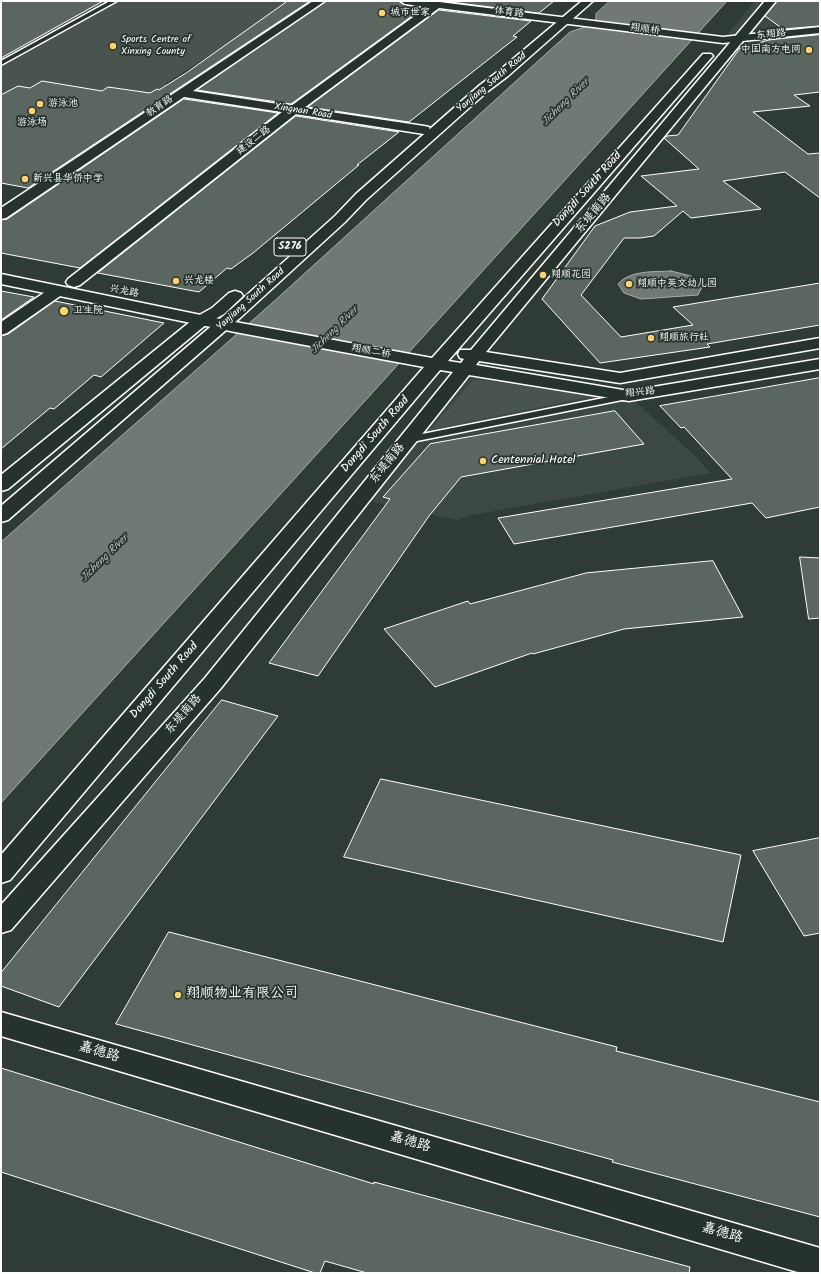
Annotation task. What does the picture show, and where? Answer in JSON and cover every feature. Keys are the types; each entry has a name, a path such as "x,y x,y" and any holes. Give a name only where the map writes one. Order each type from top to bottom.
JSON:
{"main road":[{"name":"教育路","path":"1,215 182,92 320,1"},
{"name":"体育路","path":"405,1 559,20"},
{"name":"Yanjiang South Road","path":"1,516 232,318 340,219 372,186 484,88 504,73 559,20 573,1"},
{"name":"Yanjiang South Road","path":"232,318 424,130 559,20 588,1"},
{"name":"Dongdi South Road","path":"1,873 442,357 568,212 723,40 755,1"},
{"name":"东堤南路","path":"1,923 213,683 470,362 742,38 771,1"},
{"name":"建设二路","path":"74,282 293,110 437,5"},
{"name":"翔顺桥","path":"559,20 723,40"},
{"name":"东翔路","path":"723,40 820,30"},
{"name":"Xingnan Road","path":"182,92 424,130"},
{"name":"兴龙路","path":"1,268 74,282 232,318"},
{"name":"兴龙路","path":"1,280 202,320 232,318"},
{"path":"1,330 56,290"},
{"name":"翔顺二桥","path":"232,318 442,357"},
{"name":"Yanjiang South Road","path":"1,485 202,320"},
{"name":"翔兴路","path":"470,362 620,378 820,343"},
{"name":"翔兴路","path":"442,357 629,396 820,364"},
{"name":"嘉德路","path":"1,1024 820,1263"}],"lane":[{"path":"1,63 114,1"},
{"path":"407,440 629,396"}],"shaded area":[{"name":"Sports Centre of Xinxing County","path":"15,1 295,1 165,84 189,88 99,148 1,133 1,8"},
{"path":"755,1 820,1 820,59 758,65 722,62 741,38 723,40"},
{"path":"465,369 629,396 693,454 711,473 472,515 457,520 360,499"},
{"path":"474,379 593,396 430,430"}],"water":[{"name":"Jicheng River","path":"610,1 727,1 1,803 1,542 271,304 570,32 585,27 596,19 596,14"},
{"path":"671,271 691,276 702,287 698,295 641,299 624,293 618,284 623,279 636,274"}],"building":[{"path":"1,1 103,1 1,58"},
{"path":"288,1 310,1 28,188 1,183 1,95 18,86 30,88 42,81 102,91 108,87 150,93 157,89 159,90 186,73"},
{"path":"326,1 399,1 405,5 423,8 291,104 197,90"},
{"path":"443,1 554,1 539,13"},
{"path":"777,1 820,1 820,26 783,29 765,16"},
{"path":"439,10 531,21 513,36 517,37 409,122 308,107"},
{"path":"820,35 820,92 794,95 810,106 753,112 808,154 820,153 820,198 785,172 723,181 761,209 691,218 683,211 654,236 624,238 581,295 621,337 693,325 673,307 820,283 820,325 707,344 710,347 600,363 542,299 595,226 630,212 677,206 641,176 699,169 664,138 667,136 678,135 740,48 769,40"},
{"path":"184,99 278,113 80,268 1,253 1,220 7,219"},
{"path":"296,116 399,132 357,165 359,165 253,253 231,269 227,268 199,292 98,273"},
{"path":"1,291 34,297 1,320"},
{"path":"55,301 164,323 101,377 94,375 54,409 50,408 1,449 1,336 8,334"},
{"path":"820,378 820,507 766,518 752,503 514,544 498,518 732,479 684,427 681,428 660,406"},
{"path":"615,411 644,444 461,477 429,516 318,676 269,663 390,499 383,497 430,444"},
{"path":"800,557 820,558 820,618 809,619"},
{"path":"713,561 743,617 624,629 533,654 532,653 435,687 384,629 468,601 470,604 586,573"},
{"path":"222,700 278,716 59,1007 1,986 1,973"},
{"path":"381,779 741,855 723,942 344,857"},
{"path":"820,838 820,933 804,936 753,851"},
{"path":"169,932 617,1047 616,1051 820,1102 820,1217 612,1162 613,1160 116,1024"},
{"path":"1,1068 374,1184 374,1182 690,1267 689,1273 367,1273 325,1261 320,1273 315,1273 1,1172"}],"place":[{"name":"城市世家","path":"382,13"},
{"name":"Sports Centre of Xinxing County","path":"113,46"},
{"name":"中国南方电网","path":"809,50"},
{"name":"游泳池","path":"40,104"},
{"name":"游泳场","path":"32,111"},
{"name":"新兴县华侨中学","path":"25,179"},
{"name":"翔顺花园","path":"543,275"},
{"name":"兴龙楼","path":"176,281"},
{"name":"翔顺中英文幼儿园","path":"629,284"},
{"name":"卫生院","path":"64,311"},
{"name":"翔顺旅行社","path":"651,338"},
{"name":"Centennial Hotel","path":"483,461"},
{"name":"翔顺物业有限公司","path":"178,995"}]}
